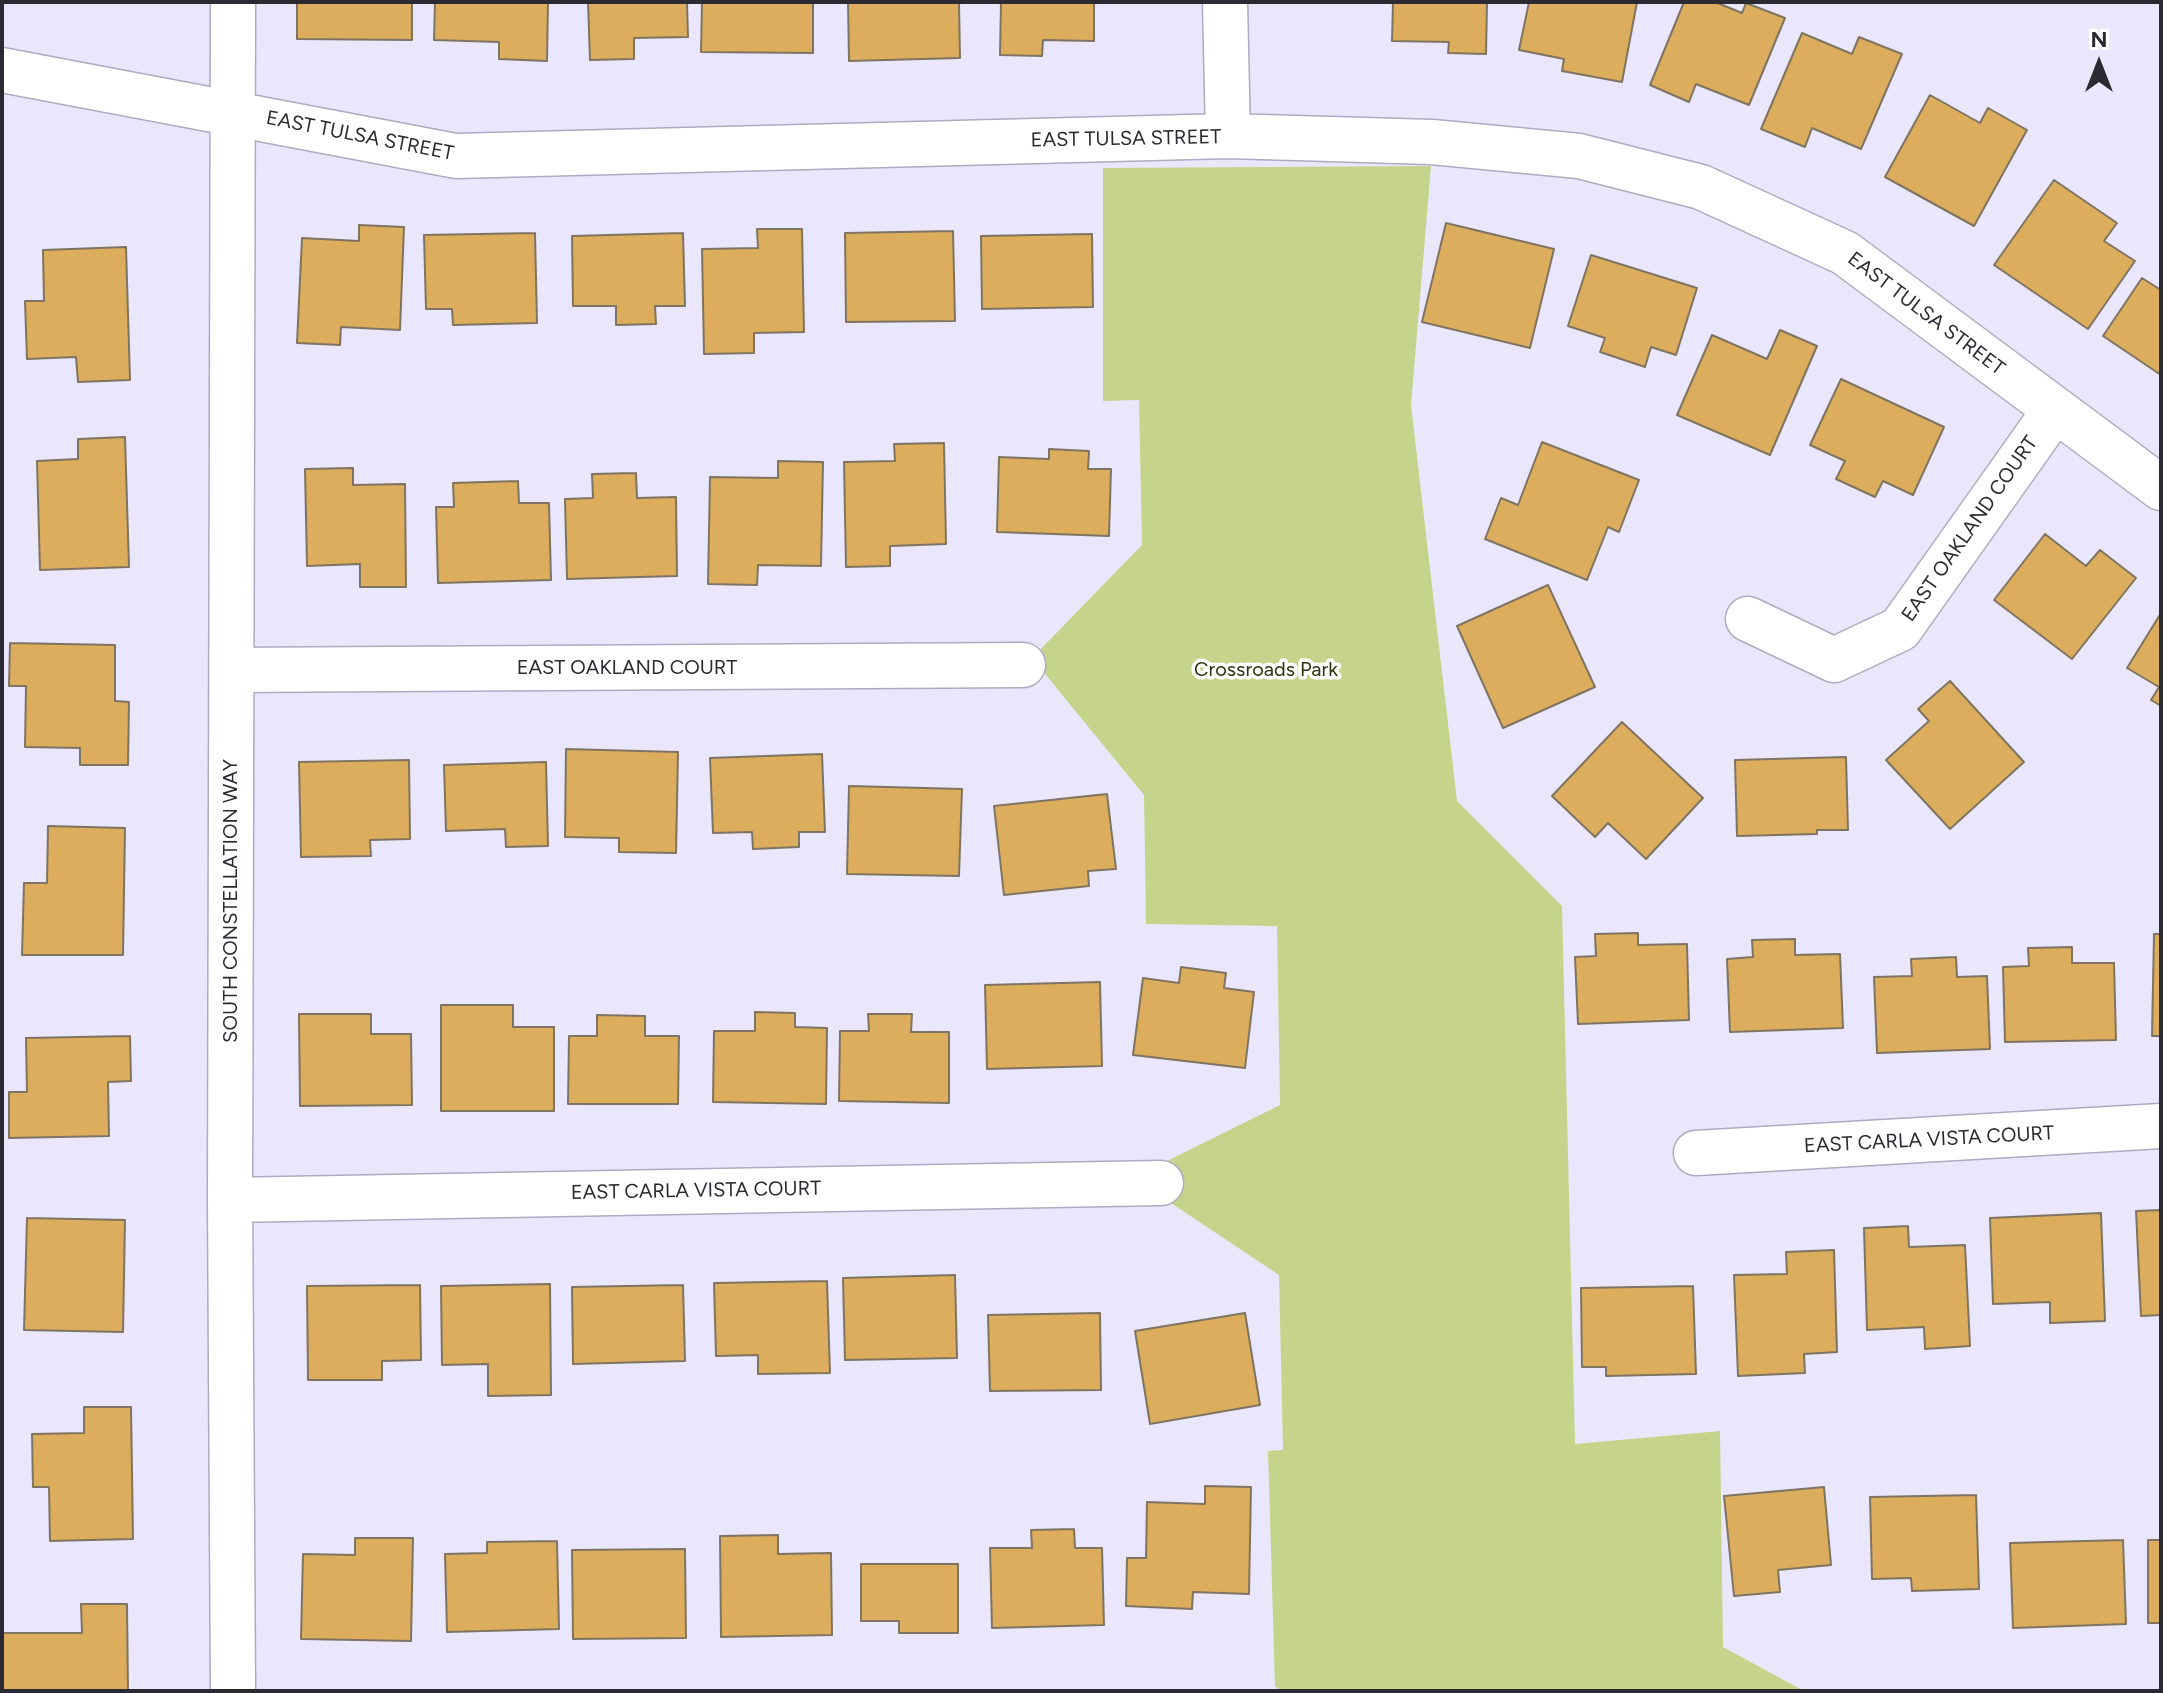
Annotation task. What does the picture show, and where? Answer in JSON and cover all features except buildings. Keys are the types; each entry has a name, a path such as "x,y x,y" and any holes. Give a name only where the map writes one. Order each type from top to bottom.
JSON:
{"street":[{"name":"SOUTH CONSTELLATION WAY","path":"233,2 230,1200 233,1691"},
{"path":"1225,2 1228,136"},
{"name":"EAST TULSA STREET","path":"2,70 456,156 1228,136 1432,142 1579,156 1701,187 1845,253 2161,488"},
{"name":"EAST OAKLAND COURT","path":"1748,619 1834,660 1900,629 2055,410"},
{"name":"EAST OAKLAND COURT","path":"232,670 1023,665"},
{"name":"EAST CARLA VISTA COURT","path":"1696,1153 2161,1126"},
{"name":"EAST CARLA VISTA COURT","path":"230,1200 1161,1183"}],"green space":[{"name":"Crossroads Park","path":"1431,166 1411,405 1457,801 1562,906 1575,1444 1720,1431 1723,1647 1804,1691 1282,1691 1275,1686 1268,1451 1283,1450 1279,1275 1162,1197 1165,1162 1280,1105 1277,926 1146,924 1144,795 1032,658 1142,545 1139,400 1103,401 1103,168"}]}
